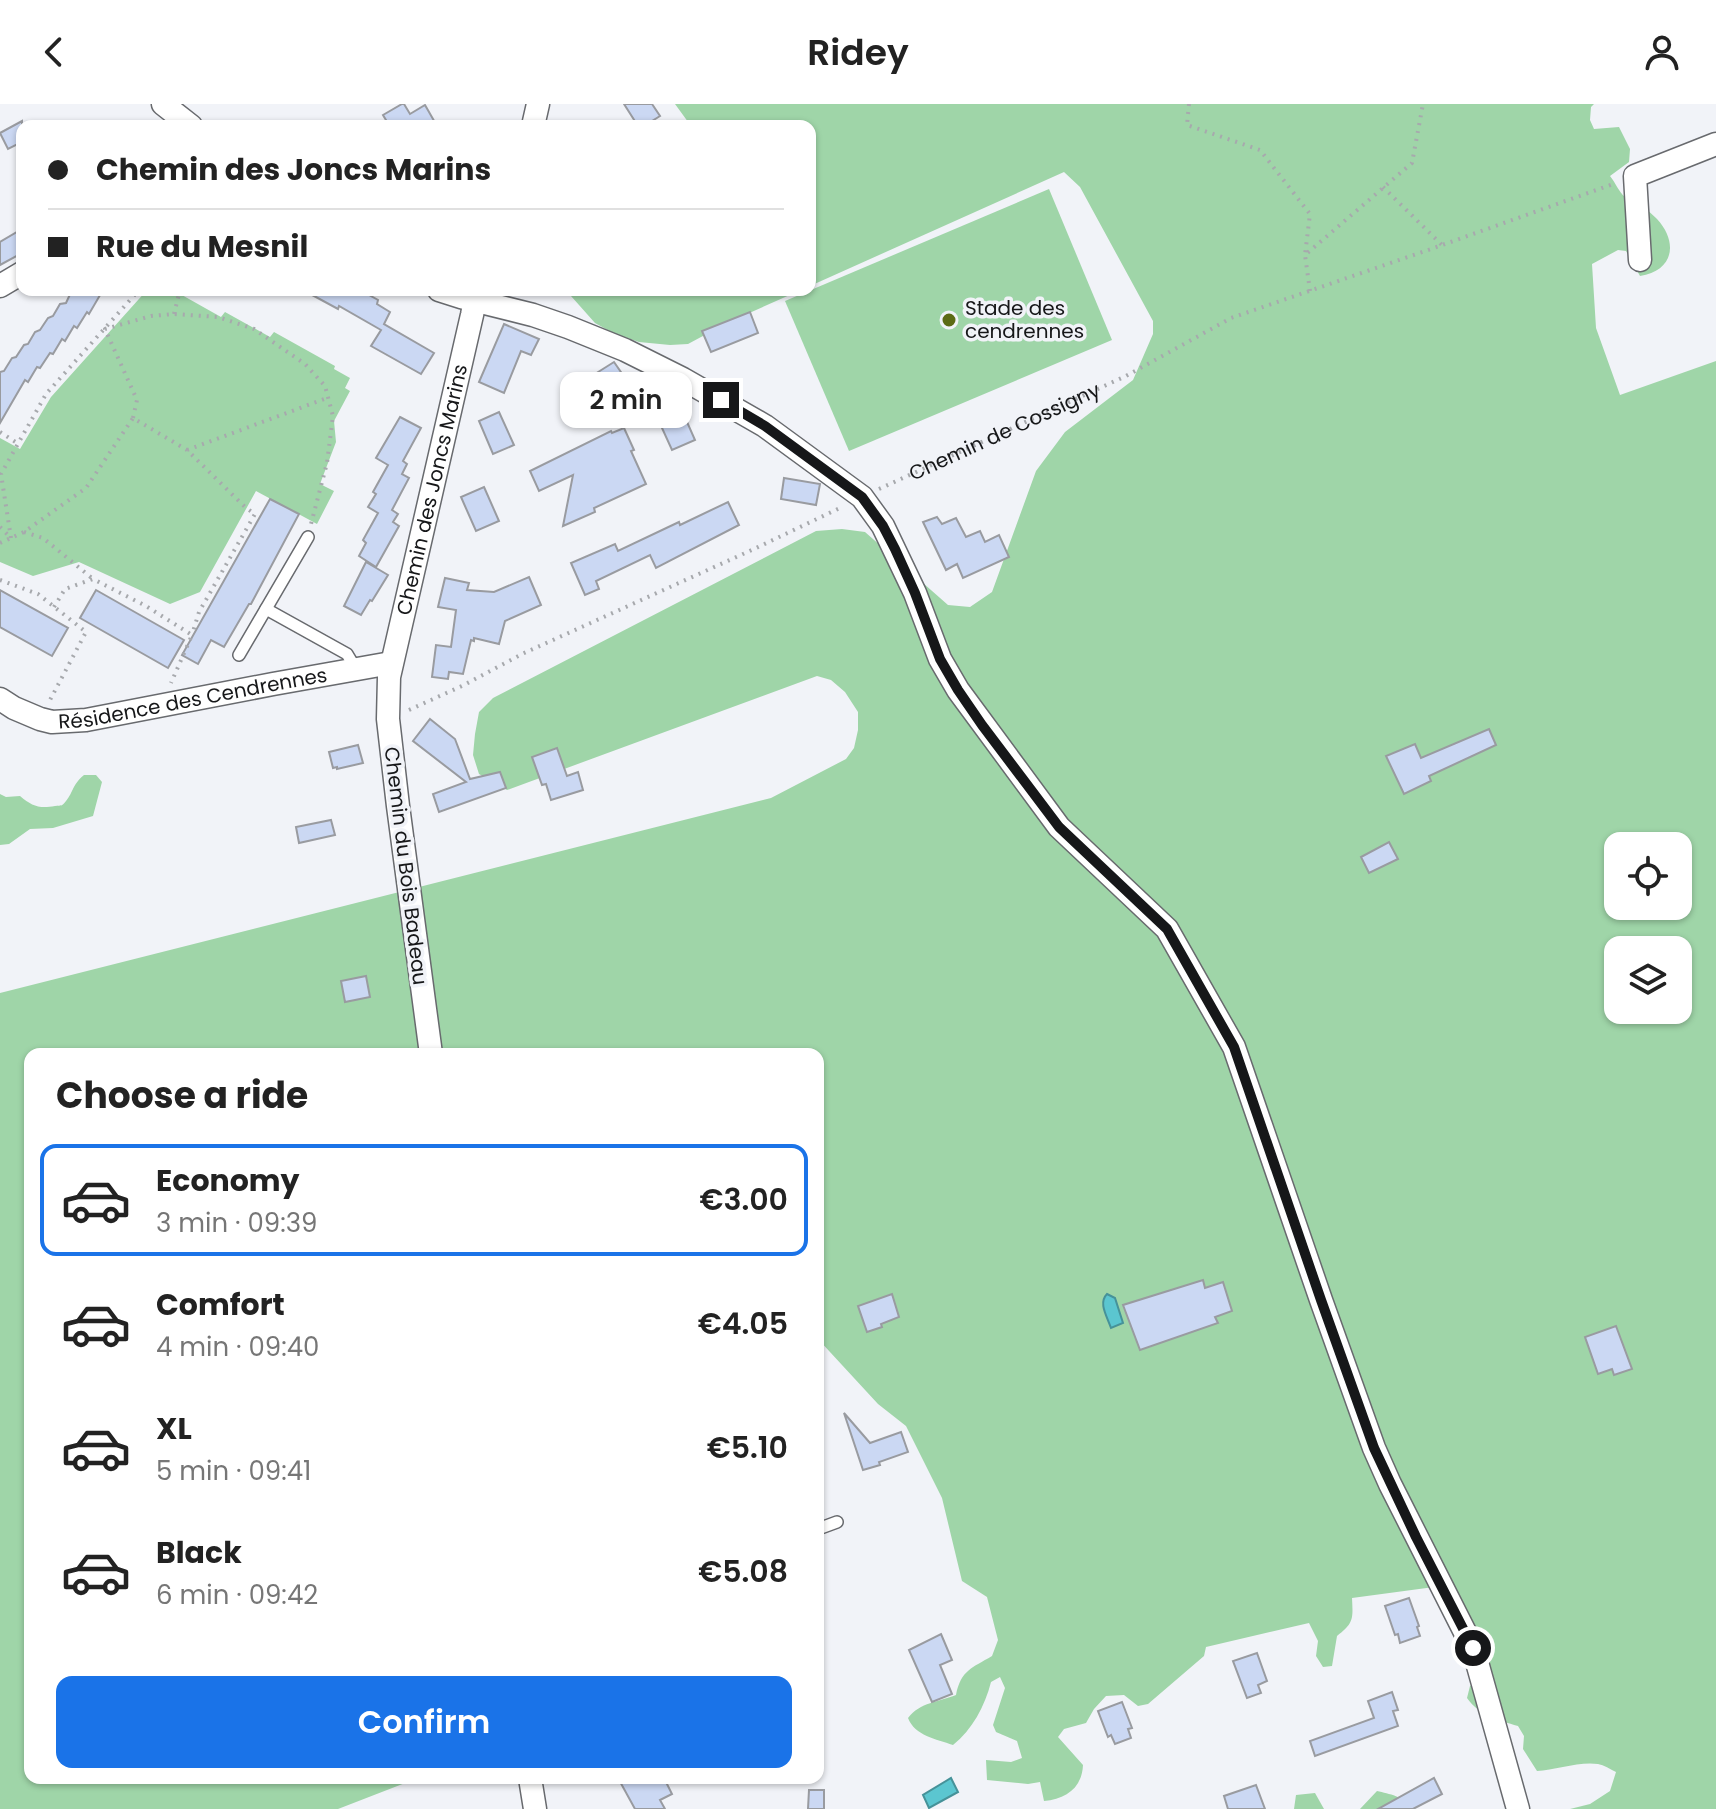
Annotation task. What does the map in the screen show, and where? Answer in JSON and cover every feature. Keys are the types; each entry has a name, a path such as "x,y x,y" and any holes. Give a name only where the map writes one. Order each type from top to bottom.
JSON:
{"street":[{"path":"163,104 183,120"},
{"path":"1640,260 1635,176 1716,144"},
{"name":"Chemin des Joncs Marins","path":"390,670 480,296"},
{"path":"483,296 625,350 683,379 765,426 862,497 895,549 940,659 958,690 1059,827 1167,929 1234,1047 1374,1448 1473,1648 1518,1809"},
{"name":"Résidence des Cendrennes","path":"0,699 14,708 52,722 86,720 356,669 390,670"},
{"name":"Chemin du Bois Badeau","path":"390,670 388,719 430,1048"},
{"path":"531,1784 535,1809"}],"lane":[{"path":"239,655 308,537"},
{"path":"266,609 347,654 356,669"},
{"path":"824,1527 837,1522"}],"path":[{"path":"1189,104 1187,125 1260,150 1310,214 1305,255 1310,291"},
{"path":"1305,255 1412,163 1423,104"},
{"name":"Chemin de Cossigny","path":"388,719 464,685 522,654 1126,376 1231,318 1635,176"},
{"path":"1383,187 1442,245"},
{"path":"11,538 1,474 46,394 134,296"},
{"path":"174,314 178,296"},
{"path":"105,329 151,316 218,317 254,329 305,364 325,386 333,416 327,463 308,537"},
{"path":"0,543 24,532 86,488 133,418 137,400 105,329"},
{"path":"187,450 328,398"},
{"path":"133,418 187,450 255,514 199,612 167,690 166,705"},
{"path":"0,432 17,443"},
{"path":"0,527 11,538"},
{"path":"24,532 43,538 93,579 146,606 192,635"},
{"path":"54,607 65,589 93,579"},
{"path":"0,580 38,594 86,632 40,719"}],"green space":[{"path":"675,104 1594,104 1590,120 1594,129 1619,127 1630,149 1629,162 1610,176 1625,197 1637,202 1657,219 1668,237 1670,246 1666,262 1651,273 1640,276 1626,251 1618,250 1592,264 1596,328 1620,395 1716,361 1716,1809 1570,1809 1590,1804 1610,1791 1616,1772 1591,1763 1537,1771 1523,1749 1524,1736 1518,1726 1490,1716 1472,1704 1467,1698 1470,1686 1483,1679 1479,1635 1463,1621 1449,1585 1352,1598 1351,1620 1337,1636 1332,1666 1323,1667 1316,1656 1318,1641 1309,1623 1206,1647 1204,1656 1148,1704 1138,1706 1124,1695 1106,1696 1086,1723 1064,1729 1058,1737 1083,1765 1076,1786 1066,1795 1052,1800 1044,1801 1040,1782 1028,1784 987,1780 986,1760 1011,1762 1022,1758 1017,1741 996,1732 993,1725 1005,1688 1000,1677 991,1682 977,1717 953,1745 916,1729 908,1718 924,1706 956,1695 964,1675 992,1656 998,1640 987,1597 962,1581 942,1498 906,1426 878,1404 824,1346 824,1048 24,1048 24,1784 403,1784 338,1809 0,1809 0,993 771,798 846,759 854,748 858,712 845,692 831,680 817,676 507,790 479,774 473,755 479,712 493,698 816,531 842,529 865,532 948,605 970,607 992,592 1036,471 1065,432 1133,380 1153,334 1153,321 1080,187 1064,172 816,283 816,120 687,120"},
{"name":"Stade des cendrennes","path":"1049,189 1112,340 849,451 785,301 797,296 816,296 816,288"},
{"path":"142,296 184,296 221,317 225,312 270,337 274,332 335,366 334,369 350,378 345,388 350,391 334,421 336,442 320,484 334,491 317,524 256,491 200,592 170,604 79,562 33,576 0,562 0,438 20,449 51,397"},
{"path":"571,296 788,296 688,344 639,342 595,323"},
{"path":"84,775 96,775 102,782 93,816 53,828 30,829 9,844 0,845 0,794 20,796 40,807 61,805"},
{"path":"1377,1791 1400,1798 1409,1809 1360,1809"},
{"path":"1315,1793 1324,1809 1294,1809 1296,1795"}],"water":[{"path":"1107,1294 1115,1298 1123,1323 1111,1328 1103,1306"},
{"path":"951,1778 958,1792 929,1808 923,1795"}],"building":[{"path":"402,104 410,114 425,105 434,120 386,120 383,115"},
{"path":"624,104 652,104 660,116 654,120 634,120"},
{"path":"16,124 16,145 8,149 0,133"},
{"path":"16,233 16,256 0,265 0,242"},
{"path":"69,296 100,296 77,328 74,326 65,341 62,339 28,382 25,380 0,423 0,372 53,316 60,304 66,303"},
{"path":"314,296 371,296 390,312 384,324 434,353 421,374 371,346 381,330 339,306 338,309"},
{"path":"750,312 758,333 711,352 702,331"},
{"path":"504,324 539,339 531,355 521,351 504,393 479,382"},
{"path":"614,362 625,378 578,407 568,391"},
{"path":"679,408 695,440 672,450 657,417"},
{"path":"499,412 514,445 493,454 479,421"},
{"path":"400,417 421,428 403,461 407,464 402,474 409,478 392,510 398,514 393,522 399,526 376,567 359,556 366,543 363,540 378,513 368,507 388,465 376,458"},
{"path":"624,428 646,484 563,526 573,475 539,491 530,471 611,431"},
{"path":"784,478 820,484 816,505 781,499"},
{"path":"484,487 499,521 476,531 461,497"},
{"path":"270,499 299,514 224,647 211,640 198,664 182,655"},
{"path":"728,502 739,525 656,568 650,555 596,581 599,589 585,595 571,563 615,544 618,551"},
{"path":"937,517 942,524 956,518 966,537 980,531 985,542 999,535 1009,557 963,578 957,564 946,570 923,522"},
{"path":"366,562 388,575 361,615 344,606"},
{"path":"529,577 541,605 505,621 499,644 474,638 474,641 471,640 463,674 449,672 448,679 432,677 436,645 451,647 456,610 438,607 445,578 469,583 467,590 494,592"},
{"path":"0,590 68,628 52,656 0,627"},
{"path":"96,590 184,640 168,668 80,618"},
{"path":"430,719 455,739 470,779 500,772 506,788 439,812 433,794 466,782 413,741"},
{"path":"1489,729 1496,745 1429,776 1431,781 1404,794 1386,756 1415,744 1421,758"},
{"path":"358,745 363,763 333,768 329,752"},
{"path":"557,748 567,776 578,772 583,790 551,800 532,757"},
{"path":"331,820 335,835 299,843 296,827"},
{"path":"1389,842 1398,859 1369,873 1361,857"},
{"path":"366,976 370,997 345,1002 341,981"},
{"path":"1203,1280 1205,1288 1223,1282 1232,1311 1215,1317 1218,1323 1140,1350 1123,1305"},
{"path":"892,1294 899,1317 867,1332 858,1306"},
{"path":"1616,1326 1632,1369 1614,1375 1612,1369 1598,1374 1585,1337"},
{"path":"844,1413 870,1443 901,1432 908,1452 863,1470"},
{"path":"1409,1598 1420,1636 1400,1643 1385,1606"},
{"path":"941,1634 952,1660 940,1665 952,1694 932,1702 909,1650"},
{"path":"1257,1653 1267,1681 1258,1685 1261,1693 1247,1698 1233,1661"},
{"path":"1392,1692 1398,1710 1393,1711 1398,1726 1315,1756 1310,1741 1374,1718 1368,1701"},
{"path":"1122,1702 1132,1728 1128,1729 1131,1738 1115,1744 1111,1735 1108,1737 1098,1711"},
{"path":"1434,1778 1442,1794 1413,1809 1378,1809"},
{"path":"621,1784 667,1784 672,1794 660,1800 665,1809 635,1809"},
{"path":"1256,1785 1265,1809 1228,1809 1224,1796"},
{"path":"809,1790 824,1790 824,1809 808,1809"}],"place":[{"name":"Stade des cendrennes","path":"949,320"}],"route":[{"path":"721,400 765,426 862,497 895,549 940,659 982,725 1059,827 1167,929 1234,1047 1374,1448 1473,1648"}]}
